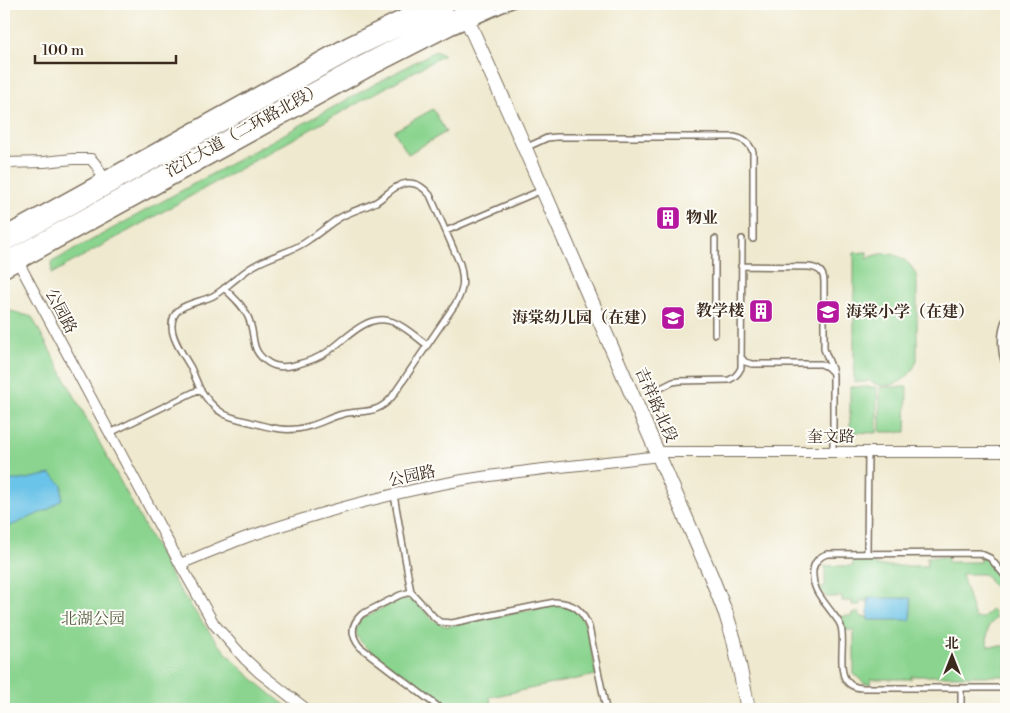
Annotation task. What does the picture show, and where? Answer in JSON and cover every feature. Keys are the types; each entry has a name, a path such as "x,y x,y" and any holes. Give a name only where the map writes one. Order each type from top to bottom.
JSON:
{"highway":[{"name":"沱江大道（二环路北段）","path":"4,242 104,180 353,49 445,4"},
{"name":"沱江大道（二环路北段）","path":"13,262 363,65 488,4"}],"street":[{"name":"吉祥路北段","path":"465,14 711,576 734,640 748,709"},
{"path":"4,163 91,159 104,180"},
{"name":"公园路","path":"13,262 110,433 214,624 260,673 306,709"},
{"name":"奎文路","path":"658,454 1006,452"},
{"name":"公园路","path":"180,564 246,538 313,515 394,495 463,480 658,454"}],"lane":[{"path":"4,230 104,180 347,40 420,4"},
{"path":"465,14 514,4"},
{"path":"525,148 547,138 556,137 740,138 748,143 753,152 753,239"},
{"path":"407,184 421,186 430,195 460,264 463,287 456,303 386,404 370,411 342,414 300,429 280,430 271,429 217,410 200,389 173,334 173,319 180,308 212,296 224,288 263,261 301,246 340,217 377,201 400,185 407,184"},
{"path":"446,231 543,189"},
{"path":"715,239 715,334"},
{"path":"661,388 679,381 733,379 741,368 742,239"},
{"path":"4,275 13,262"},
{"path":"742,266 809,266 821,272 824,278 824,354 821,359 812,364"},
{"path":"224,288 246,311 255,347 259,354 271,364 280,367 315,359 329,351 360,327 377,320 395,323 427,345"},
{"path":"1006,319 1002,329 1002,356 1006,365"},
{"path":"824,349 833,375 833,452"},
{"path":"741,356 746,362 752,364 821,364 827,367 833,375"},
{"path":"739,371 752,364"},
{"path":"110,433 200,389"},
{"path":"867,553 868,452"},
{"path":"394,495 411,592 435,618 440,622 452,623 555,602 564,602 573,606 580,610 590,627 606,709"},
{"path":"1006,577 992,559 981,554 827,554 817,560 813,568 815,590 841,626 842,671 845,680 852,686 859,688 1006,688"},
{"path":"411,592 400,595 362,614 354,624 353,636 360,647 441,709"},
{"path":"961,688 961,709"}],"green space":[{"path":"435,51 444,55 51,274 52,262"},
{"path":"433,109 446,132 408,154 394,131"},
{"path":"867,252 867,259 875,255 890,254 903,259 914,270 917,278 917,360 909,374 897,383 890,385 875,384 868,380 867,382 854,382 854,253"},
{"name":"北湖公园","path":"4,309 32,317 175,583 201,621 243,670 290,709 4,709"},
{"path":"850,387 877,387 877,433 850,432"},
{"path":"880,387 907,387 906,432 880,432"},
{"path":"853,557 875,557 876,566 927,566 927,557 948,557 948,562 980,562 980,557 989,562 1006,584 1006,601 984,574 962,575 975,618 983,618 993,610 996,618 988,627 987,644 989,646 1006,646 1006,676 911,676 911,679 871,679 870,684 865,684 854,674 854,631 846,630 842,616 860,613 860,617 868,617 868,619 911,619 868,598 868,601 860,601 860,605 852,605 852,601 842,601 842,597 826,597 818,587 825,587 825,566 853,566"},
{"path":"402,599 415,603 435,621 448,626 556,605 571,608 578,613 585,625 596,675 490,697 492,709 446,709 364,645 358,638 356,631 358,624 364,617"}],"water":[{"path":"51,474 62,485 62,499 49,509 4,529 4,480 21,480"},
{"path":"868,598 911,598 911,620 868,620"}],"place":[{"name":"物业","path":"668,218"},
{"name":"教学楼","path":"761,311"},
{"name":"海棠小学（在建）","path":"828,312"},
{"name":"海棠幼儿园（在建）","path":"673,318"}]}
